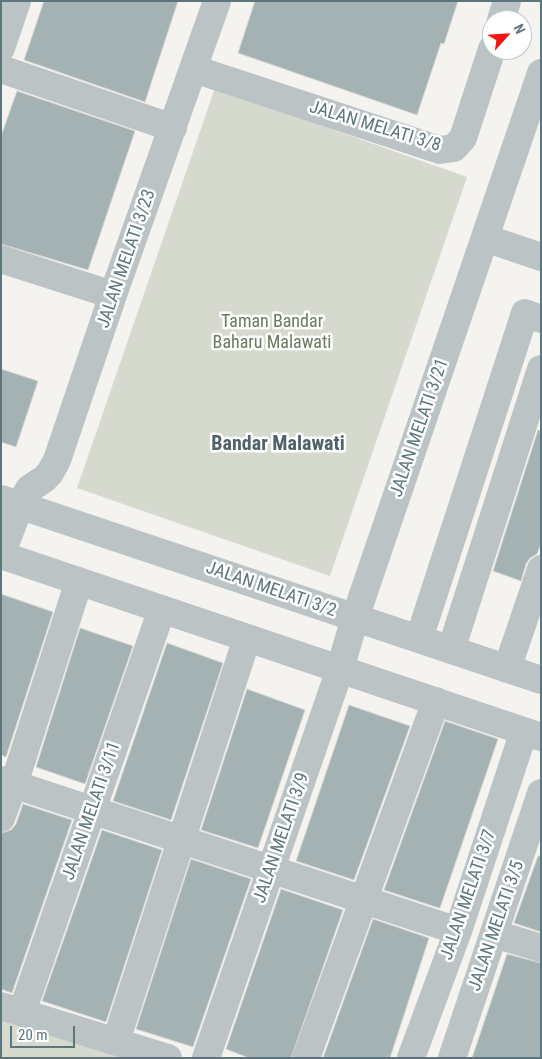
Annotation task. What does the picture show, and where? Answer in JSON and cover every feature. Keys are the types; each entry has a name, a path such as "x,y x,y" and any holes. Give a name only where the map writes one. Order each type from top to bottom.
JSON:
{"street":[{"path":"1,48 17,1"},
{"name":"JALAN MELATI 3/23","path":"1,555 11,502 44,479 50,473 57,460 218,1"},
{"name":"JALAN MELATI 3/8","path":"194,69 440,150 454,148 464,138 489,60"},
{"path":"1,69 173,128"},
{"name":"JALAN MELATI 3/21","path":"356,618 541,73"},
{"path":"485,238 541,257"},
{"path":"1,259 114,295"},
{"path":"420,639 525,314 541,318"},
{"path":"451,650 541,369"},
{"name":"JALAN MELATI 3/2","path":"11,502 541,680"},
{"path":"1,555 532,734"},
{"path":"507,669 541,569"},
{"path":"1,818 8,782 80,581"},
{"name":"JALAN MELATI 3/11","path":"12,1009 93,810 162,609"},
{"name":"JALAN MELATI 3/9","path":"206,1058 356,618"},
{"path":"116,1041 248,638"},
{"path":"306,1058 436,701"},
{"name":"JALAN MELATI 3/7","path":"411,1058 532,734"},
{"path":"8,782 458,931"},
{"name":"JALAN MELATI 3/5","path":"452,1058 541,793"},
{"path":"494,934 541,948"},
{"path":"12,1009 168,1058"}],"green space":[{"name":"Taman Bandar Baharu Malawati","path":"215,88 467,177 330,576 77,488"},
{"path":"1,1020 121,1058 1,1058"}],"building":[{"path":"44,1 178,1 145,102 24,60"},
{"path":"255,1 458,1 444,44 441,43 417,115 238,53"},
{"path":"17,91 135,131 88,270 1,244 1,136"},
{"path":"1,369 38,381 16,447 1,442"},
{"path":"538,430 541,431 541,544 537,554 530,558 526,564 521,581 493,571"},
{"path":"1,594 53,612 6,757 1,755"},
{"path":"80,628 133,646 85,784 36,767"},
{"path":"167,643 223,663 171,820 113,801"},
{"path":"247,689 305,710 258,848 201,830"},
{"path":"349,705 410,726 354,880 296,861"},
{"path":"445,721 498,739 439,908 384,890"},
{"path":"23,804 72,820 12,993 1,989 1,833 11,830 16,824"},
{"path":"102,830 162,850 106,1022 42,1001"},
{"path":"538,856 541,856 541,932 514,923"},
{"path":"191,859 251,879 193,1047 136,1029"},
{"path":"281,889 343,910 291,1058 249,1058 226,1049"},
{"path":"373,919 429,938 390,1058 323,1058"},
{"path":"507,954 541,963 541,1058 472,1058"}],"district":[{"name":"Bandar Malawati","path":"278,445"}]}
